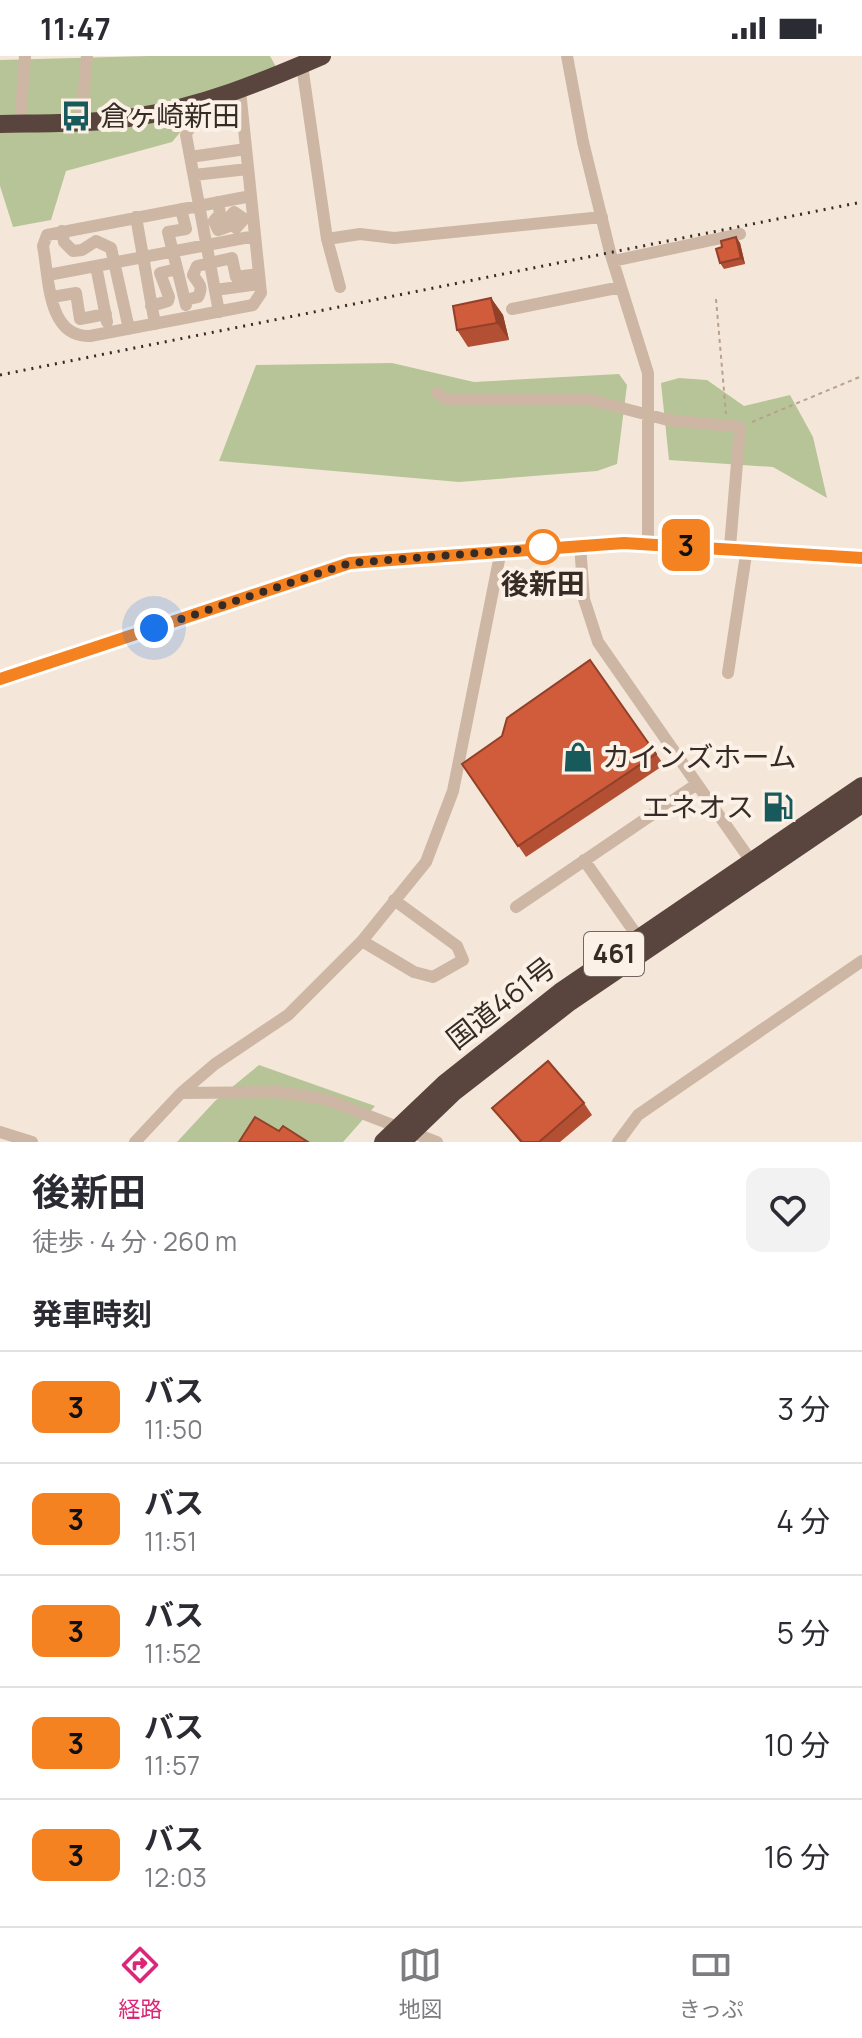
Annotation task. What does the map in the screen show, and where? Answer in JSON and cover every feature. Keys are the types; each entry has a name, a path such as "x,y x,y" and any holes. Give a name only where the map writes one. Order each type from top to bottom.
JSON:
{"highway":[{"path":"0,124 81,121 170,111 241,97 322,56"},
{"name":"国道461号","path":"404,1133 495,1043 638,937 862,786"},
{"name":"国道461号","path":"383,1142 404,1133 559,1010 862,804"}],"street":[{"path":"20,123 25,56"},
{"path":"81,121 87,56"},
{"path":"567,56 583,142 613,261 648,373 648,544"},
{"path":"302,65 327,239 340,287"},
{"path":"219,312 199,206 194,175 186,135 189,128 241,97 261,293 253,305 241,308 110,333 80,337 57,321 44,241 47,235 62,231 199,206 255,236"},
{"path":"190,157 246,149"},
{"path":"194,175 248,169"},
{"path":"48,275 207,245 251,196"},
{"path":"181,209 186,229 168,232 189,317"},
{"path":"136,217 155,324"},
{"path":"327,239 360,234 394,238 512,229 602,217"},
{"path":"62,231 64,242 73,251 82,250 96,241 108,244 115,262 129,329"},
{"path":"613,261 740,234"},
{"path":"185,300 198,297 201,291 192,271 210,261 232,258 236,277 259,279"},
{"path":"96,266 110,333"},
{"path":"151,306 168,301 160,273 177,269"},
{"path":"215,290 237,287 259,279"},
{"path":"237,287 241,308"},
{"path":"512,309 621,287"},
{"path":"52,297 76,293 80,319 106,314"},
{"path":"437,393 448,400 587,399 648,414 733,427 730,547"},
{"path":"0,679 350,563 501,550 648,544 747,548 862,558"},
{"path":"580,545 584,599 598,642 751,861"},
{"path":"728,673 747,548"},
{"path":"135,1142 181,1093 215,1064 288,1015 362,941 426,862 453,791 501,550"},
{"path":"516,907 697,784"},
{"path":"584,860 638,937"},
{"path":"362,941 414,972 433,977 463,960 457,946 394,900"},
{"path":"618,1142 638,1115 862,961"},
{"path":"181,1093 279,1092 325,1099 404,1133 437,1142"},
{"path":"0,1132 32,1142"}],"path":[{"path":"716,299 733,427 862,376"}],"green space":[{"path":"270,56 280,74 207,101 172,142 66,171 51,220 13,227 0,186 0,60"},
{"path":"392,363 474,382 619,374 627,385 617,464 597,471 459,482 219,461 256,365"},
{"path":"679,378 707,380 744,406 790,395 813,437 827,498 773,467 669,460 661,383"},
{"path":"259,1065 375,1106 343,1142 177,1142 215,1101"}],"building":[{"path":"736,237 741,258 720,263 716,249 722,247 721,241"},
{"path":"491,298 497,323 457,330 453,306"},
{"name":"カインズホーム","path":"590,660 656,754 518,846 462,764 502,736 507,718"},
{"path":"548,1061 584,1103 539,1142 522,1142 492,1108"},
{"path":"255,1117 279,1131 283,1126 308,1142 239,1142"}],"railway":[{"path":"0,375 862,202"}],"bus line":[{"name":"3","path":"0,679 350,563 624,543 730,547 862,558"}],"place":[{"name":"倉ヶ崎新田","path":"76,116"},
{"name":"後新田","path":"543,547"},
{"name":"カインズホーム","path":"578,757"},
{"name":"エネオス","path":"778,807"}],"route":[{"path":"154,628 350,563 554,547 543,547"}]}
